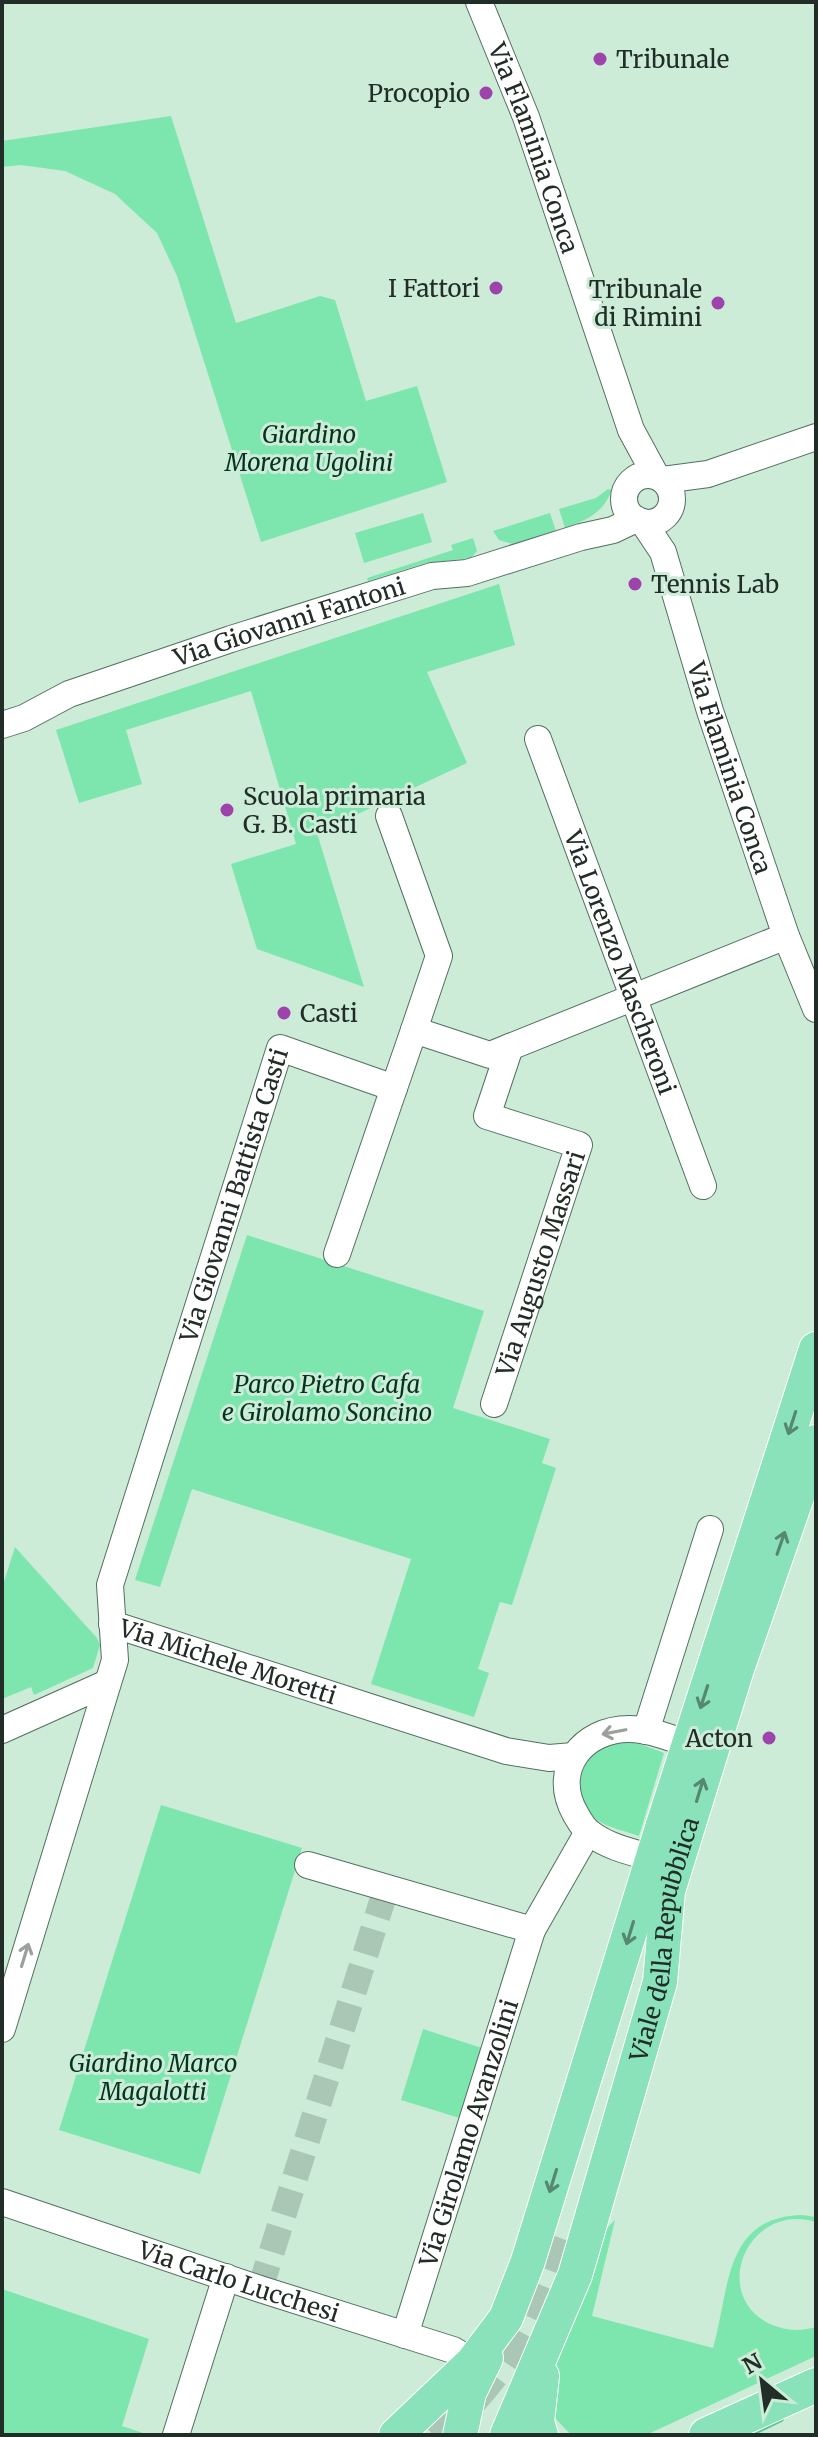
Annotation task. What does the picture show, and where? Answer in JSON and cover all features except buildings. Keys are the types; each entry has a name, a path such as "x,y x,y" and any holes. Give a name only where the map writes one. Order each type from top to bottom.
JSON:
{"main road":[{"name":"Viale della Repubblica","path":"506,2318 528,2261 816,1349"},
{"name":"Viale della Repubblica","path":"507,2435 575,2275 660,1982 668,1891 737,1669 816,1442"},
{"path":"564,2225 668,1891"},
{"path":"396,2435 473,2362 506,2318"},
{"path":"460,2435 469,2393 506,2318"},
{"path":"541,2435 537,2422 538,2406 547,2341"},
{"path":"706,2435 816,2385"}],"street":[{"name":"Via Flaminia Conca","path":"479,2 526,117 631,430 635,467 649,499 696,668 786,936 810,986 816,1009"},
{"name":"Via Giovanni Fantoni","path":"2,725 24,718 69,694 231,639 432,576 467,573 581,537 603,521 649,499 708,474 816,437"},
{"name":"Via Lorenzo Mascheroni","path":"538,739 703,1186"},
{"path":"337,1254 439,956 389,816"},
{"path":"414,1030 490,1055 786,936"},
{"name":"Via Augusto Massari","path":"494,1404 579,1145 487,1116 510,1047"},
{"name":"Via Giovanni Battista Casti","path":"112,1624 110,1585 280,1048 394,1088"},
{"path":"646,1731 710,1529"},
{"name":"Via Michele Moretti","path":"2,2029 115,1660 112,1624 506,1751 549,1758 574,1756"},
{"path":"2,1730 107,1683"},
{"path":"653,1858 609,1845 588,1832 572,1807 566,1784 574,1756 582,1746 605,1732 632,1729 689,1744"},
{"name":"Via Michele Moretti","path":"506,1751 566,1784"},
{"path":"308,1865 532,1930 588,1832"},
{"name":"Via Girolamo Avanzolini","path":"405,2335 532,1930"},
{"name":"Via Carlo Lucchesi","path":"2,2202 453,2350 473,2362"},
{"path":"176,2435 226,2277"}],"green space":[{"name":"Giardino Morena Ugolini","path":"171,116 236,323 320,296 335,300 366,401 417,386 447,482 261,542 177,276 157,233 115,194 65,171 21,165 2,167 2,141"},
{"path":"608,489 612,490 599,510 565,528 559,509 596,498"},
{"path":"423,513 432,542 364,563 355,533"},
{"path":"550,513 556,531 513,544 499,540 493,531"},
{"path":"473,538 477,551 471,558 426,563 368,581 367,578 453,550 451,545"},
{"path":"499,584 515,645 427,672 467,763 317,833 364,987 257,949 231,864 296,844 251,691 126,730 142,784 79,803 56,730"},
{"name":"Parco Pietro Cafa e Girolamo Soncino","path":"247,1235 484,1311 453,1408 550,1439 542,1463 556,1468 512,1605 500,1602 478,1669 489,1673 474,1717 371,1684 411,1559 192,1489 160,1587 135,1580"},
{"path":"15,1547 100,1645 93,1668 34,1695 31,1687 2,1699 2,1588"},
{"path":"626,1742 664,1753 639,1836 597,1820 582,1796 582,1776 589,1759 603,1748"},
{"name":"Giardino Marco Magalotti","path":"161,1805 302,1848 200,2174 59,2130"},
{"path":"423,2029 485,2049 463,2119 401,2100"},
{"path":"802,2215 816,2217 816,2222 793,2219 772,2225 756,2237 745,2253 740,2272 741,2291 750,2309 768,2323 792,2330 816,2327 816,2356 646,2435 571,2435 556,2419 550,2408 550,2381 568,2315 603,2232 615,2220 592,2316 713,2348 734,2260 744,2243 757,2228 776,2219"},
{"path":"2,2289 149,2339 122,2426 149,2435 2,2435"}],"waterway":[{"path":"748,2435 781,2419"}],"tunnel":[{"path":"260,2289 386,1889"},
{"path":"433,2435 481,2388 515,2340 541,2287 564,2225"}],"place":[{"name":"Tribunale","path":"600,59"},
{"name":"Procopio","path":"486,93"},
{"name":"I Fattori","path":"496,288"},
{"name":"Tribunale di Rimini","path":"718,303"},
{"name":"Tennis Lab","path":"635,584"},
{"name":"Scuola primaria G. B. Casti","path":"227,810"},
{"name":"Casti","path":"284,1013"},
{"name":"Acton","path":"769,1738"}]}
